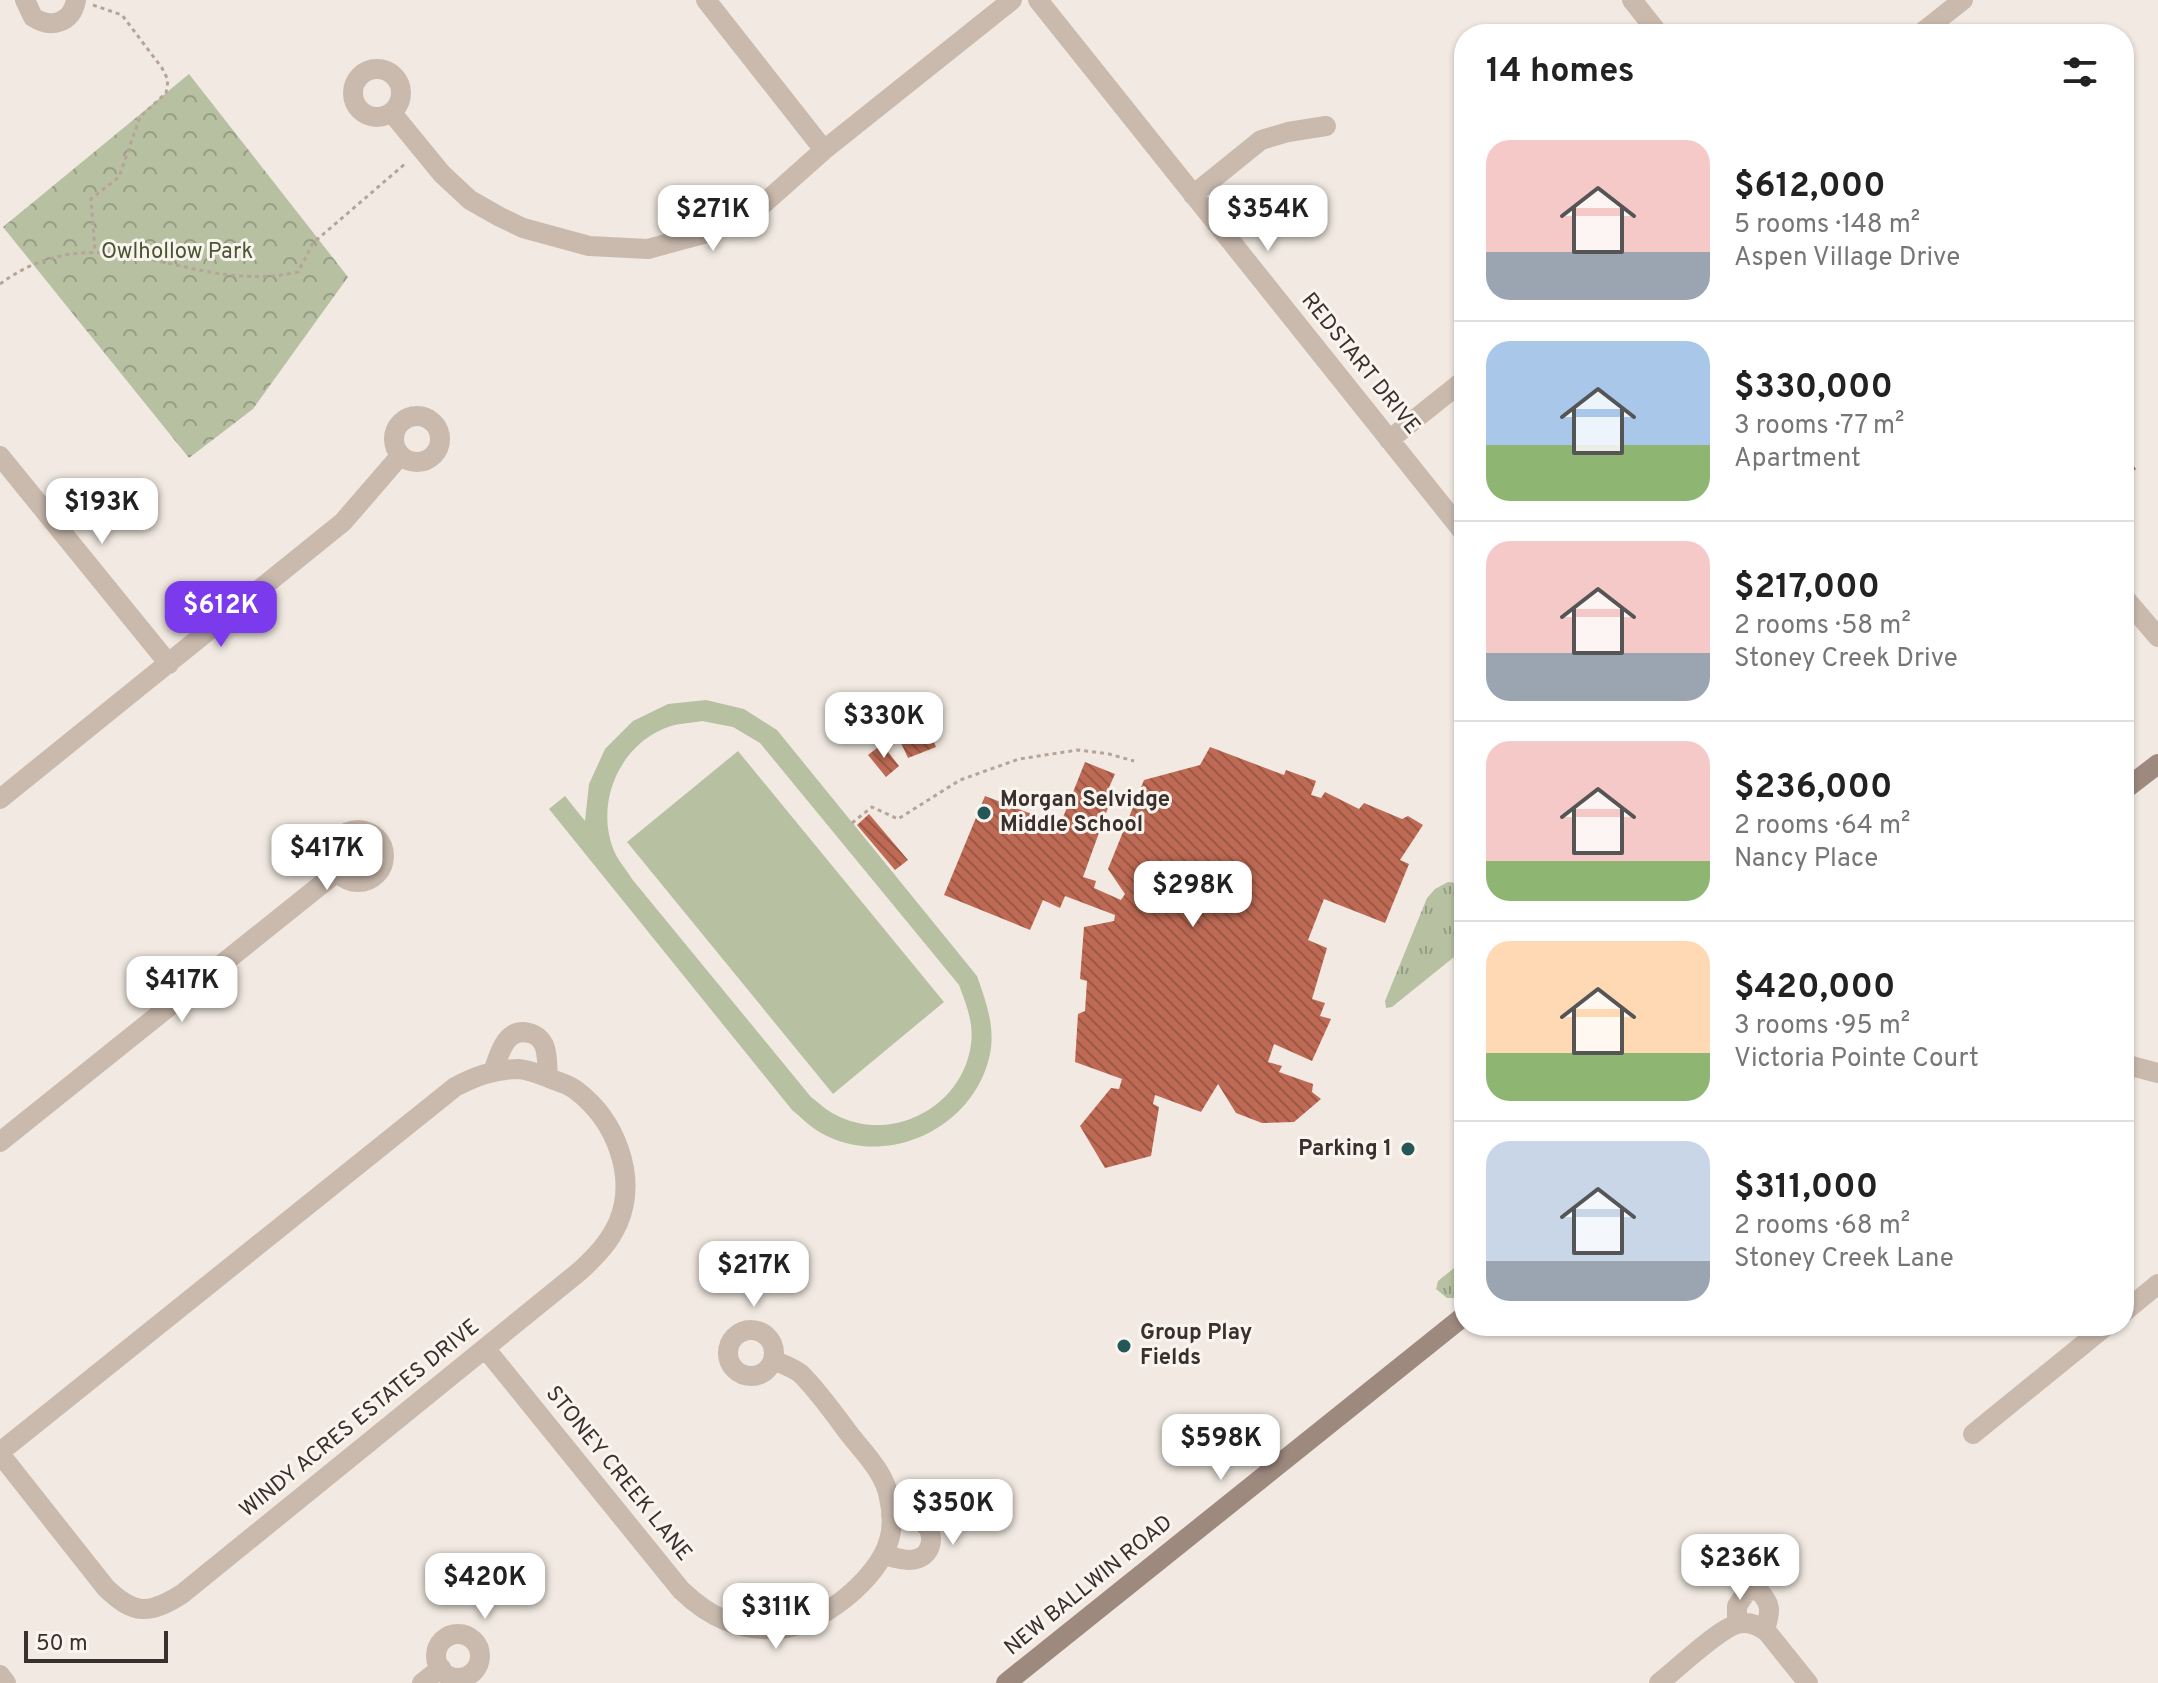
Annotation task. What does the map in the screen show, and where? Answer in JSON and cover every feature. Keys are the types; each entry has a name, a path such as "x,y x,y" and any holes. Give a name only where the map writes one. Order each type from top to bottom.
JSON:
{"main road":[{"path":"2134,782 2158,764"},
{"name":"NEW BALLWIN ROAD","path":"1006,1683 1454,1324"}],"street":[{"path":"25,0 33,17 48,24 56,24 84,3"},
{"path":"706,0 824,150"},
{"path":"392,113 442,174 470,200 523,228 589,246 648,249 703,234 761,206 824,150 1012,0"},
{"name":"REDSTART DRIVE","path":"1038,0 1454,521"},
{"path":"1632,0 1651,24"},
{"path":"1933,24 1963,0"},
{"path":"1193,195 1261,140 1326,126"},
{"path":"1389,440 1454,388"},
{"path":"0,456 169,664"},
{"path":"0,799 343,522 400,456"},
{"path":"2134,609 2158,637"},
{"path":"0,1142 337,872"},
{"path":"493,1072 505,1041 524,1032 539,1038 544,1044 548,1077"},
{"path":"2134,1067 2158,1073"},
{"name":"WINDY ACRES ESTATES DRIVE","path":"518,1069 548,1077 574,1088 596,1107 613,1133 622,1160 625,1192 619,1221 604,1249 182,1594 161,1608 140,1610 122,1603 106,1588 0,1453 455,1087 481,1073 518,1069"},
{"path":"2134,1304 2158,1284"},
{"path":"1973,1434 2094,1336"},
{"name":"STONEY CREEK LANE","path":"485,1348 681,1590 714,1617 759,1629 783,1629 800,1624 852,1592 875,1571 890,1538 889,1495 876,1468 799,1372 774,1360"},
{"path":"884,1555 917,1559 931,1545 930,1532 921,1521 891,1515"},
{"path":"1737,1624 1737,1606 1747,1591 1758,1590 1768,1600 1765,1630"},
{"path":"1659,1683 1737,1624 1759,1626 1765,1630 1808,1683"},
{"path":"422,1683 441,1668"},
{"path":"0,1675 6,1683"}],"path":[{"path":"84,3 122,15 168,80 166,93 140,117 119,177 91,199 95,251"},
{"path":"0,284 20,269 53,256 95,251 271,279 298,272 313,243 421,150"},
{"path":"852,823 872,807 898,819 960,780 1019,759 1078,750 1134,761"}],"green space":[{"name":"Owlhollow Park","path":"189,74 348,277 253,409 189,458 3,227"},
{"path":"706,700 744,709 777,730 977,976 991,1029 991,1048 983,1075 969,1099 950,1119 927,1134 902,1143 875,1147 847,1143 821,1133 792,1110 549,809 565,796 585,821 589,784 605,749 633,721 668,704","holes":["702,721 733,727 760,743 959,985 971,1029 971,1044 965,1066 940,1102 922,1114 901,1122 880,1125 858,1123 833,1113 811,1097 632,879 615,853 607,815 610,796 625,760 638,746 653,734 679,724"]},
{"path":"738,751 944,1002 833,1094 627,842"},
{"path":"1448,882 1454,883 1454,957 1392,1007 1386,1008 1385,1001 1427,898"},
{"path":"1454,1268 1454,1298 1447,1298 1436,1289 1438,1281"}],"building":[{"path":"929,731 936,747 908,758 901,743"},
{"path":"882,744 899,766 886,777 868,755"},
{"name":"Morgan Selvidge Middle School","path":"1210,747 1284,775 1286,770 1316,781 1311,795 1321,798 1325,792 1359,809 1364,803 1402,819 1408,816 1423,825 1400,860 1409,864 1385,923 1324,899 1308,940 1327,948 1312,999 1325,1003 1320,1016 1331,1019 1312,1061 1274,1044 1268,1062 1282,1066 1279,1072 1313,1084 1312,1092 1321,1099 1294,1122 1262,1123 1236,1113 1218,1084 1201,1112 1155,1095 1153,1104 1159,1107 1151,1156 1105,1168 1080,1126 1111,1088 1119,1089 1122,1079 1075,1062 1078,1014 1085,1011 1087,981 1080,979 1084,927 1114,921 1115,915 1065,896 1060,908 1043,900 1030,930 944,895 985,796 1060,825 1085,762 1115,774 1107,792 1113,794 1083,877 1096,881 1094,888 1121,900 1125,894 1108,869 1144,780 1200,765"},
{"path":"869,814 908,860 895,870 857,825"}],"place":[{"name":"Morgan Selvidge Middle School","path":"984,813"},
{"name":"Parking 1","path":"1408,1149"},
{"name":"Group Play Fields","path":"1124,1346"}]}
